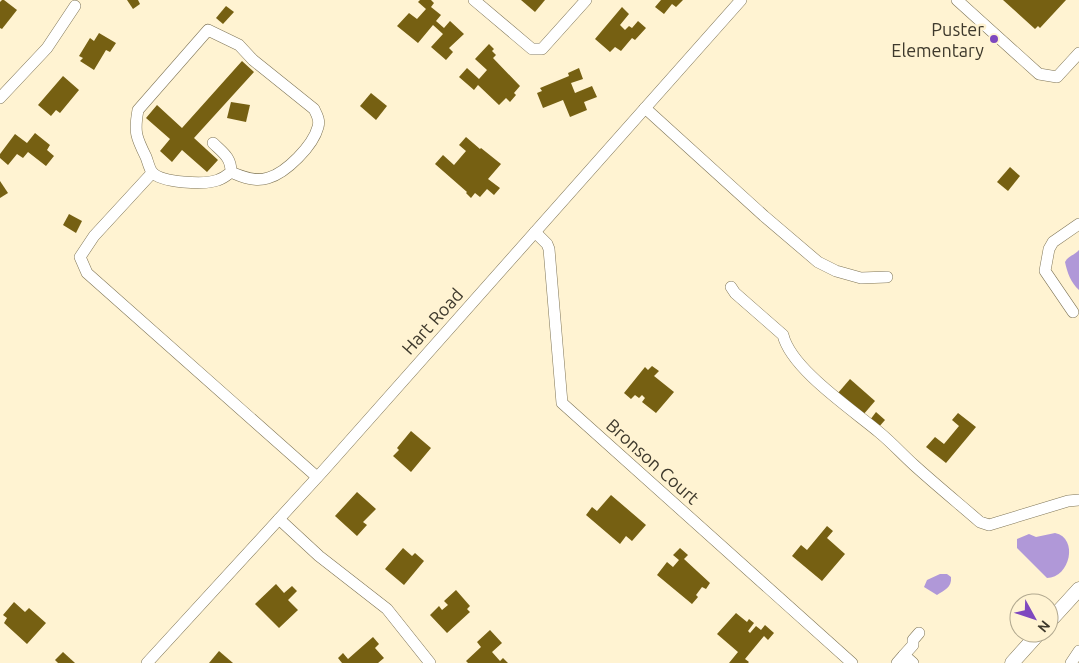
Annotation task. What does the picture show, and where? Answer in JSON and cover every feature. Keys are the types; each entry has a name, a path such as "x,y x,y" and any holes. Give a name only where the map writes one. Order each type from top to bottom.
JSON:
{"main road":[{"path":"1059,611 1079,589"},
{"path":"1012,663 1030,643"}],"street":[{"path":"474,0 532,49 542,49 586,0"},
{"name":"Hart Road","path":"147,663 318,477 741,0"},
{"path":"957,0 1038,74 1057,78 1079,53"},
{"path":"0,98 47,48 75,6"},
{"path":"208,30 239,45 253,60 314,109 318,117 318,127 308,145 280,174 266,179 250,179 231,172 217,181 204,183 163,179 152,172 136,136 135,124 138,110 208,30"},
{"path":"645,108 764,216 818,262 836,271 861,278 887,277"},
{"path":"213,143 228,158 231,163 231,172"},
{"path":"152,172 94,236 80,257 87,273 318,477"},
{"path":"1073,312 1045,271 1049,249 1053,242 1079,224"},
{"name":"Bronson Court","path":"535,232 547,244 549,249 562,403 852,663"},
{"path":"732,287 735,293 783,335 791,354 809,374 828,392 881,434 980,522 989,525 1068,501 1079,500"},
{"path":"278,519 319,556 387,609 430,663"},
{"path":"913,663 901,659 913,645 913,640 919,633"},
{"path":"1071,663 1079,651"}],"shaded area":[{"path":"1079,250 1079,290 1070,277 1065,262"},
{"path":"1055,533 1062,536 1067,542 1069,557 1061,572 1047,578 1017,548 1017,539 1029,534 1036,537"},
{"path":"940,574 947,574 951,577 951,581 947,588 937,595 924,587 927,580"}],"building":[{"path":"2,0 17,10 2,29 0,28 0,2"},
{"path":"127,0 138,0 140,4 133,9"},
{"path":"420,0 431,0 434,3 431,7 441,15 436,21 444,28 450,21 464,34 449,48 453,52 446,60 431,47 443,34 433,25 418,43 397,26 409,13 417,19 426,9 418,2"},
{"path":"521,0 545,0 535,12"},
{"path":"661,0 683,0 676,7 672,4 664,14 655,7"},
{"path":"1003,0 1066,0 1040,28 1038,26 1035,29"},
{"path":"226,6 234,12 223,24 216,18"},
{"path":"622,7 629,14 620,25 625,30 629,26 632,28 638,21 646,28 635,40 632,38 621,51 615,47 610,52 595,39"},
{"path":"99,33 116,43 110,52 106,50 94,70 80,61 83,58 79,56 90,38 94,41"},
{"path":"489,44 494,49 492,51 496,55 493,58 520,86 510,102 506,98 499,105 478,85 474,90 459,77 467,68 479,79 487,70 475,59"},
{"path":"242,61 254,72 194,138 218,160 207,172 182,150 172,162 160,151 170,139 146,118 157,105 182,128"},
{"path":"579,68 583,79 571,83 575,93 592,86 597,97 584,102 587,110 570,117 563,100 543,108 537,93 542,91 540,88 569,76 568,73"},
{"path":"63,76 79,90 60,113 56,110 51,116 38,105"},
{"path":"371,93 387,106 376,120 360,106"},
{"path":"231,102 250,105 246,122 227,118"},
{"path":"35,133 50,145 47,150 54,156 46,166 28,152 23,158 17,154 8,165 0,158 0,154 15,134 27,143"},
{"path":"466,137 501,164 488,179 500,188 494,195 487,189 480,197 475,193 471,198 467,192 435,164 443,155 454,165 466,151 459,145"},
{"path":"1010,167 1020,176 1008,191 997,182"},
{"path":"0,181 8,193 0,198"},
{"path":"69,214 82,221 76,233 63,225"},
{"path":"652,366 659,371 654,376 674,392 656,413 642,402 645,398 642,395 639,398 635,395 631,399 624,393 645,367 648,370"},
{"path":"850,379 875,401 863,415 838,393"},
{"path":"876,412 885,420 878,428 870,420"},
{"path":"958,413 976,427 946,463 926,447 935,437 944,444 959,426 952,420"},
{"path":"411,431 431,448 411,472 393,456"},
{"path":"357,492 376,509 363,522 367,525 357,536 335,516"},
{"path":"611,495 646,525 632,541 626,536 620,544 586,515 592,507 597,511"},
{"path":"827,526 833,531 827,538 845,554 822,581 792,556 801,545 807,550"},
{"path":"403,548 412,556 415,553 424,561 404,585 385,569"},
{"path":"680,548 688,555 684,559 710,583 706,589 702,587 696,595 698,597 692,604 657,575 667,562 673,567 679,560 673,555"},
{"path":"276,584 284,593 292,586 297,591 288,600 298,610 279,628 255,604"},
{"path":"456,590 470,606 467,609 470,612 447,633 430,615 439,606 442,610 448,605 444,601"},
{"path":"14,602 25,612 29,608 46,623 27,644 4,623 7,618 3,615"},
{"path":"736,613 747,622 749,619 754,623 748,631 750,633 756,626 761,630 765,625 774,633 768,640 764,636 745,659 748,663 729,663 738,652 717,634"},
{"path":"490,630 502,643 492,652 500,661 503,658 508,663 468,663 466,661 481,647 477,642"},
{"path":"373,637 379,644 375,648 384,658 378,663 342,663 338,658 343,653 348,659"},
{"path":"219,651 233,663 209,663"},
{"path":"63,652 75,663 58,663 55,660"}],"place":[{"name":"Puster Elementary","path":"994,39"}]}
